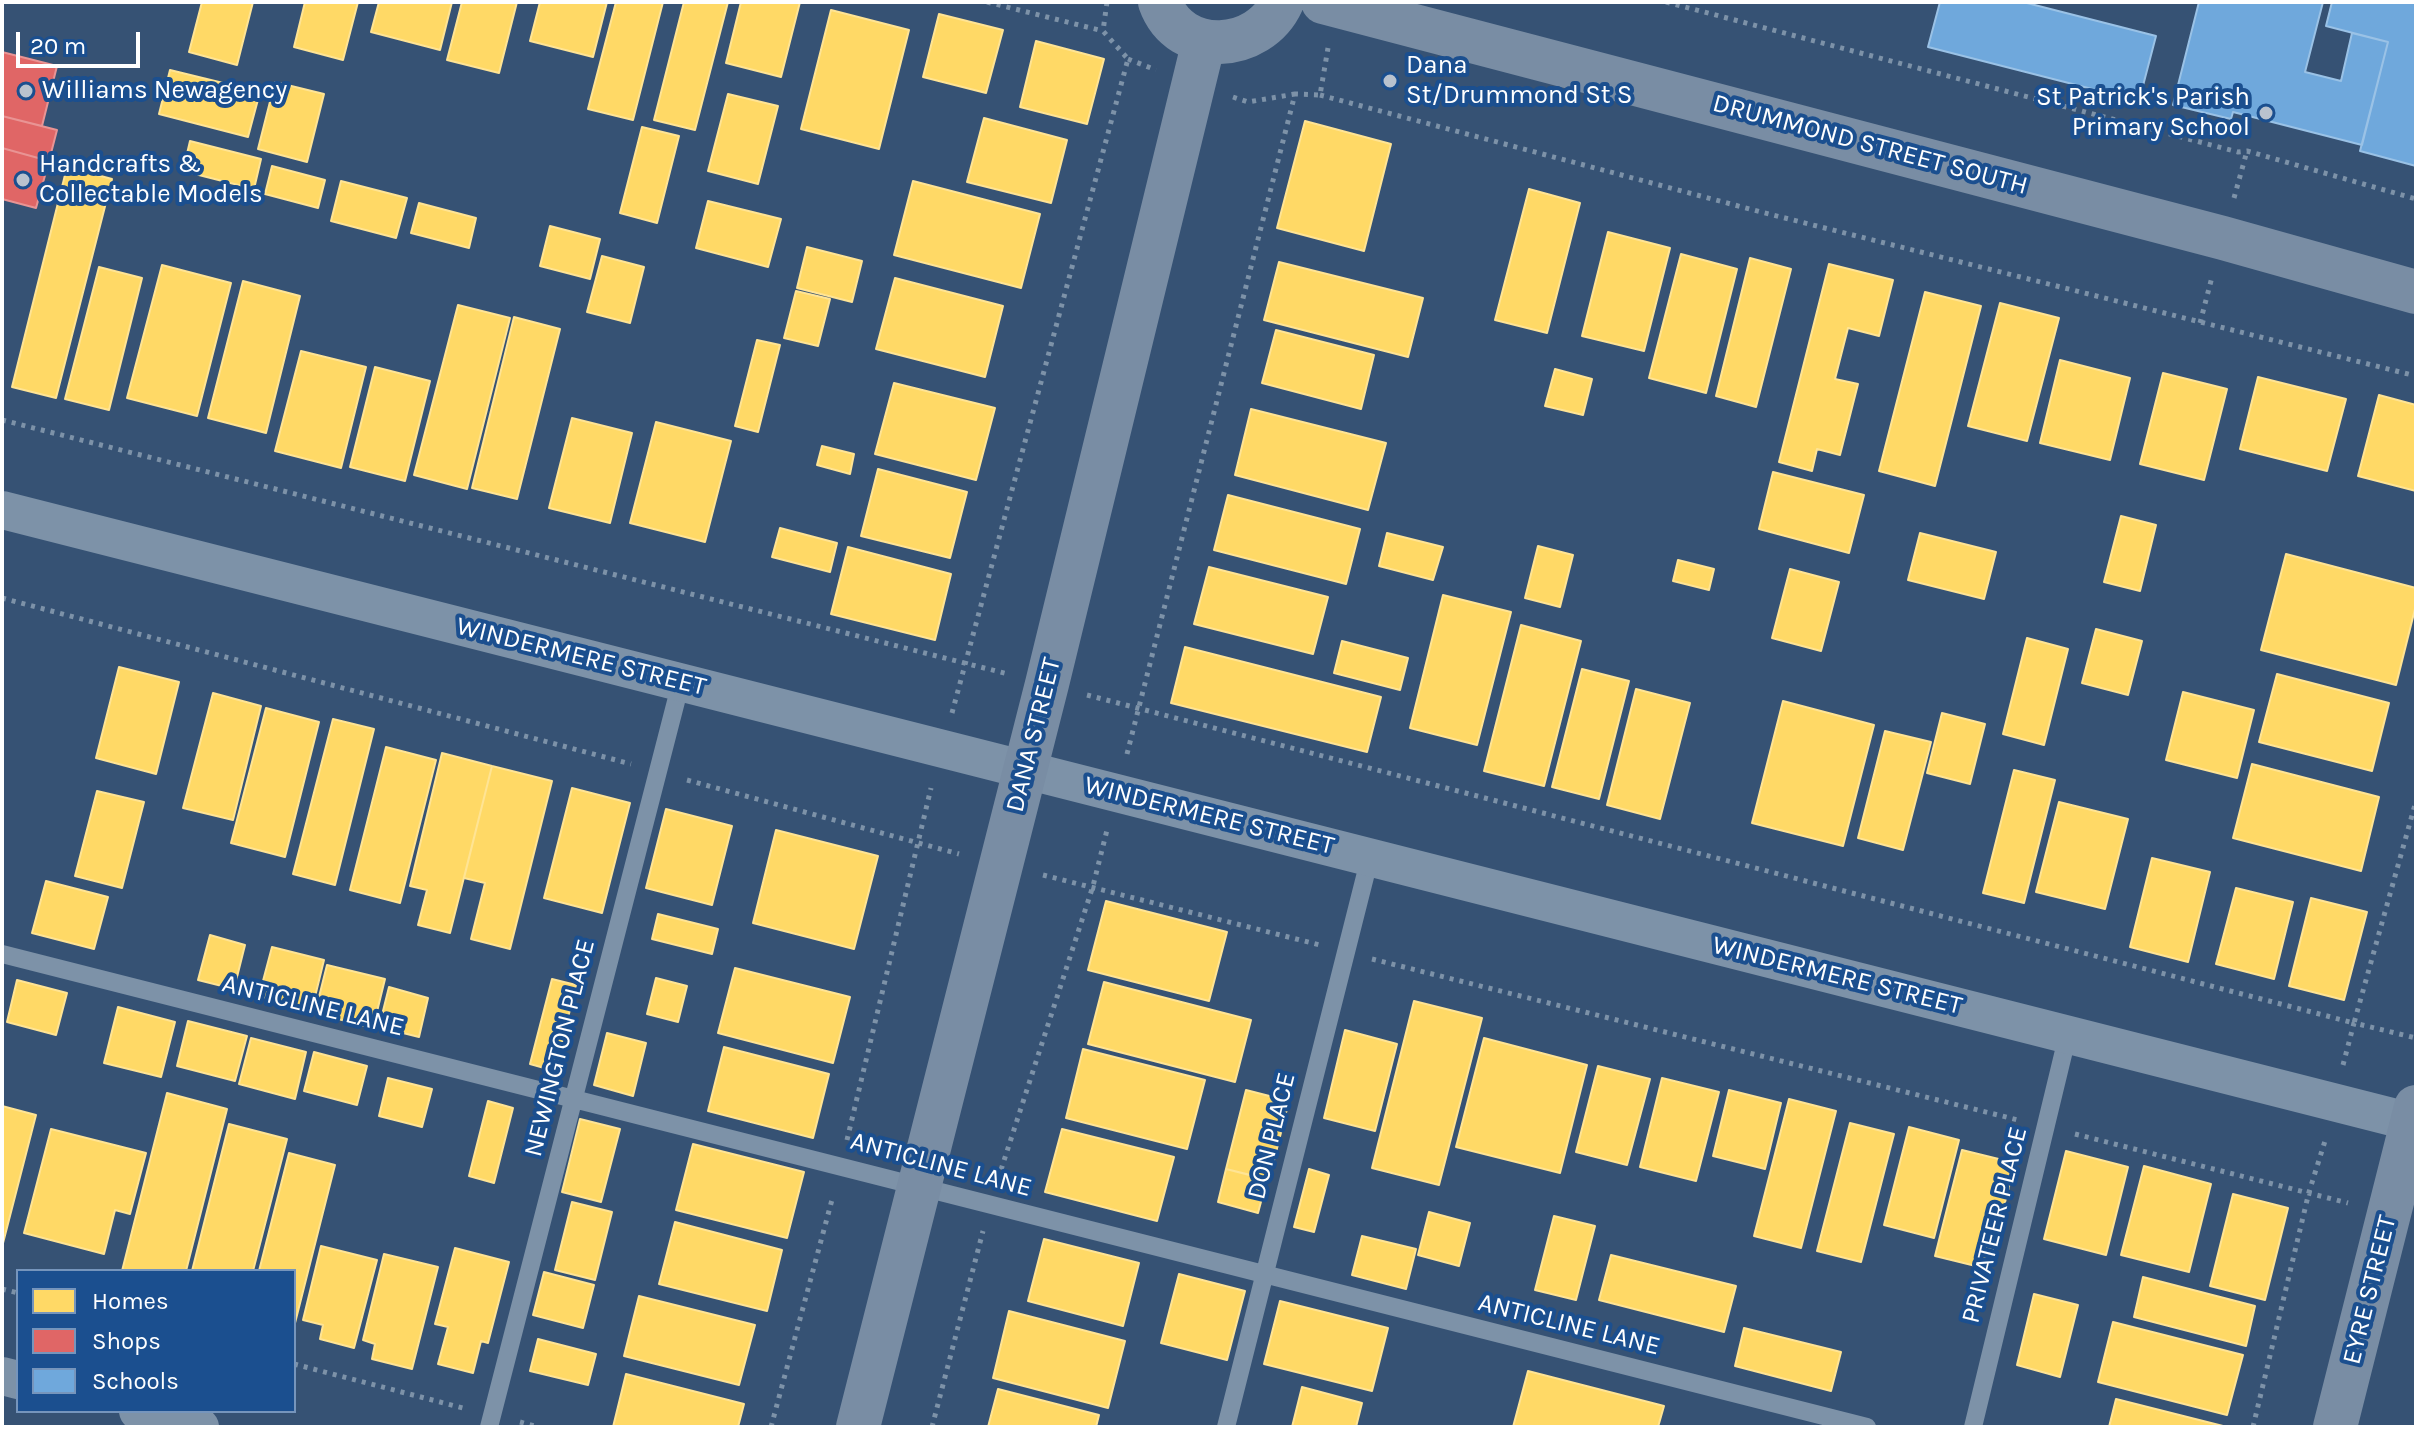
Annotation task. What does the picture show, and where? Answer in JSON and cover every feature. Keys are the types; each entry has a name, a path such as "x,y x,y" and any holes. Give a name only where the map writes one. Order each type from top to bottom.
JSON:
{"main road":[{"path":"1160,2 1163,11 1181,30 1204,41 1230,43 1256,34 1275,16 1282,2"},
{"name":"DRUMMOND STREET SOUTH","path":"1323,2 2223,238 2416,292"},
{"name":"DANA STREET","path":"858,1427 1047,684 1204,41"},
{"name":"EYRE STREET","path":"2335,1427 2415,1117"}],"street":[{"name":"WINDERMERE STREET","path":"2,510 2068,1034 2415,1117"},
{"path":"146,1413 200,1427"}],"lane":[{"name":"NEWINGTON PLACE","path":"490,1421 681,682"},
{"name":"DON PLACE","path":"1226,1427 1370,857"},
{"name":"ANTICLINE LANE","path":"2,954 1867,1427"},
{"name":"PRIVATEER PLACE","path":"1973,1427 2068,1034"}],"path":[{"path":"771,1427 841,1165 941,748 1128,59 1103,31 987,2"},
{"path":"1103,31 1107,2"},
{"path":"1666,2 2238,152 2247,151 2416,199"},
{"path":"1320,95 1323,69"},
{"path":"932,1427 990,1205 1093,886 1119,794 1295,94 1320,95 1761,212 2416,376"},
{"path":"2,420 965,662 1139,710 2354,1023 2416,801"},
{"path":"2,598 1001,865 2309,1192"},
{"path":"2253,1427 2309,1192 2325,1140"},
{"path":"296,1365 490,1421 538,1427"}],"building: Homes":[{"path":"202,2 253,2 237,65 189,52"},
{"path":"305,2 358,2 343,60 294,47"},
{"path":"379,2 452,2 440,50 371,32"},
{"path":"462,2 517,2 499,73 447,60"},
{"path":"540,2 607,2 593,57 530,41"},
{"path":"616,2 663,2 633,120 588,109"},
{"path":"684,2 728,2 695,130 654,120"},
{"path":"741,2 800,2 781,77 726,63"},
{"path":"831,10 909,30 879,149 801,129"},
{"path":"939,14 1003,30 986,93 923,77"},
{"path":"1036,41 1104,59 1087,124 1020,107"},
{"path":"170,70 260,92 248,137 159,114"},
{"path":"275,82 324,94 307,162 258,149"},
{"path":"728,94 778,106 758,184 708,171"},
{"path":"984,118 1067,140 1051,203 967,182"},
{"path":"1305,121 1391,144 1364,251 1277,228"},
{"path":"642,127 679,136 657,223 620,213"},
{"path":"190,141 261,159 254,189 183,171"},
{"path":"272,166 325,180 318,208 265,194"},
{"path":"67,167 112,179 56,398 12,387"},
{"path":"341,181 407,198 396,238 331,221"},
{"path":"913,181 1040,214 1021,288 894,255"},
{"path":"1529,189 1580,203 1547,333 1495,320"},
{"path":"708,201 781,219 768,267 696,248"},
{"path":"419,203 476,218 469,248 411,233"},
{"path":"550,226 600,239 590,279 540,266"},
{"path":"1608,232 1670,248 1644,351 1582,336"},
{"path":"807,247 862,261 852,302 797,288"},
{"path":"1681,254 1737,269 1706,393 1649,378"},
{"path":"602,256 644,267 630,323 587,312"},
{"path":"1750,258 1791,269 1756,407 1716,396"},
{"path":"1279,262 1423,298 1408,357 1264,320"},
{"path":"1829,264 1893,280 1879,336 1848,328 1835,379 1858,384 1840,455 1817,449 1812,471 1779,462"},
{"path":"162,265 231,283 197,416 127,398"},
{"path":"99,267 142,278 109,410 65,399"},
{"path":"895,278 1003,306 985,377 876,349"},
{"path":"243,281 300,296 266,433 208,418"},
{"path":"796,291 830,299 818,346 784,338"},
{"path":"1925,292 1981,306 1935,486 1879,471"},
{"path":"2000,303 2059,318 2027,441 1968,426"},
{"path":"458,305 510,318 467,489 414,475"},
{"path":"514,317 560,329 517,499 472,488"},
{"path":"1276,330 1374,355 1361,409 1262,383"},
{"path":"757,340 780,345 758,432 735,426"},
{"path":"301,351 366,367 341,468 275,451"},
{"path":"2060,360 2130,378 2110,460 2040,443"},
{"path":"375,367 430,381 405,481 350,467"},
{"path":"1555,369 1592,379 1583,415 1545,406"},
{"path":"2163,373 2227,389 2204,480 2140,464"},
{"path":"2258,377 2346,399 2327,471 2240,449"},
{"path":"894,383 995,408 976,480 875,454"},
{"path":"2379,395 2416,405 2416,491 2358,476"},
{"path":"1251,409 1386,443 1368,510 1235,475"},
{"path":"572,418 632,433 610,523 549,508"},
{"path":"656,422 731,441 705,542 630,523"},
{"path":"822,446 854,454 850,474 817,465"},
{"path":"878,469 967,492 950,558 861,536"},
{"path":"1773,472 1864,495 1849,553 1759,529"},
{"path":"1228,495 1360,529 1346,584 1214,550"},
{"path":"2121,516 2156,525 2140,591 2104,582"},
{"path":"780,528 837,543 830,572 772,557"},
{"path":"1387,533 1443,547 1433,580 1379,566"},
{"path":"1920,533 1996,552 1984,599 1908,580"},
{"path":"1538,546 1573,555 1560,607 1525,598"},
{"path":"848,547 951,574 935,640 831,614"},
{"path":"2286,554 2416,588 2416,605 2396,685 2261,650"},
{"path":"1678,560 1714,569 1709,590 1673,581"},
{"path":"1209,567 1328,597 1313,654 1194,624"},
{"path":"1790,569 1839,582 1821,651 1772,638"},
{"path":"1443,595 1511,612 1477,745 1410,728"},
{"path":"1521,625 1581,641 1544,786 1484,771"},
{"path":"2096,629 2142,641 2128,695 2082,683"},
{"path":"2027,638 2068,649 2044,745 2003,734"},
{"path":"1342,641 1408,658 1400,690 1334,673"},
{"path":"1185,647 1381,697 1367,752 1171,703"},
{"path":"119,667 179,682 156,774 96,758"},
{"path":"1582,669 1629,681 1599,799 1552,787"},
{"path":"2277,674 2389,703 2372,771 2259,742"},
{"path":"1636,689 1690,703 1660,819 1607,805"},
{"path":"2183,692 2254,710 2237,778 2166,760"},
{"path":"213,693 261,706 233,820 183,808"},
{"path":"1783,701 1874,725 1843,846 1752,823"},
{"path":"266,708 319,722 285,857 231,843"},
{"path":"1942,713 1985,724 1970,784 1927,773"},
{"path":"333,719 374,729 335,885 293,874"},
{"path":"1885,731 1931,742 1903,850 1858,838"},
{"path":"386,747 436,760 400,903 350,890"},
{"path":"442,753 492,766 450,933 418,925 427,890 410,886"},
{"path":"2252,764 2379,797 2361,871 2233,838"},
{"path":"492,766 552,781 510,949 471,939 485,883 464,878"},
{"path":"2014,770 2055,780 2024,903 1983,893"},
{"path":"572,788 630,803 602,913 544,898"},
{"path":"97,791 144,802 122,888 75,876"},
{"path":"2059,802 2128,819 2105,909 2036,892"},
{"path":"666,809 732,826 712,905 646,888"},
{"path":"776,830 878,856 854,949 753,923"},
{"path":"2152,858 2210,872 2188,962 2130,947"},
{"path":"46,881 108,897 94,949 32,933"},
{"path":"2236,888 2293,902 2274,979 2216,964"},
{"path":"2311,898 2367,912 2344,1000 2289,986"},
{"path":"1106,901 1227,932 1209,1001 1088,970"},
{"path":"658,914 718,929 712,954 652,939"},
{"path":"210,935 245,945 234,989 198,980"},
{"path":"272,947 324,960 312,1009 259,996"},
{"path":"327,965 385,979 373,1028 315,1013"},
{"path":"735,968 850,997 833,1063 718,1033"},
{"path":"656,978 687,986 678,1022 647,1014"},
{"path":"552,979 576,985 555,1071 530,1064"},
{"path":"17,980 67,993 56,1035 7,1022"},
{"path":"1104,982 1251,1020 1235,1082 1088,1044"},
{"path":"389,987 428,998 419,1037 379,1027"},
{"path":"1414,1001 1482,1018 1439,1185 1372,1168"},
{"path":"118,1007 175,1022 161,1077 104,1063"},
{"path":"188,1021 247,1036 235,1081 177,1066"},
{"path":"1345,1030 1397,1044 1375,1131 1324,1118"},
{"path":"607,1033 646,1043 633,1096 594,1085"},
{"path":"251,1038 306,1052 295,1099 239,1084"},
{"path":"1484,1038 1587,1065 1560,1173 1456,1147"},
{"path":"724,1047 829,1074 813,1138 708,1111"},
{"path":"1083,1049 1205,1080 1187,1149 1066,1118"},
{"path":"314,1052 367,1066 357,1105 304,1091"},
{"path":"1598,1066 1650,1079 1627,1165 1576,1152"},
{"path":"388,1078 432,1089 422,1127 379,1116"},
{"path":"1662,1078 1719,1092 1696,1181 1640,1167"},
{"path":"1246,1090 1289,1101 1269,1180 1226,1169"},
{"path":"1729,1090 1781,1103 1765,1169 1713,1156"},
{"path":"167,1093 227,1109 187,1269 123,1269"},
{"path":"1789,1099 1836,1111 1801,1248 1754,1236"},
{"path":"488,1101 513,1108 494,1183 469,1176"},
{"path":"2,1106 36,1115 2,1247"},
{"path":"580,1119 620,1129 601,1202 562,1192"},
{"path":"1850,1123 1894,1134 1861,1262 1817,1251"},
{"path":"229,1124 287,1139 254,1269 193,1269"},
{"path":"1909,1127 1959,1140 1934,1238 1884,1225"},
{"path":"51,1129 146,1153 130,1214 115,1210 104,1254 24,1233"},
{"path":"1062,1129 1174,1157 1157,1221 1045,1192"},
{"path":"693,1144 804,1172 787,1238 676,1210"},
{"path":"1962,1150 2015,1163 1988,1269 1935,1256"},
{"path":"2066,1151 2128,1167 2106,1255 2044,1239"},
{"path":"289,1153 335,1165 296,1319 296,1269 260,1269"},
{"path":"2144,1166 2211,1184 2189,1272 2121,1255"},
{"path":"1226,1169 1267,1179 1258,1213 1218,1202"},
{"path":"1309,1169 1329,1175 1314,1232 1294,1227"},
{"path":"2233,1194 2288,1208 2265,1300 2210,1286"},
{"path":"572,1202 612,1212 595,1280 555,1270"},
{"path":"1429,1212 1470,1223 1459,1266 1418,1255"},
{"path":"1554,1216 1595,1226 1576,1300 1535,1290"},
{"path":"675,1222 782,1250 767,1311 659,1284"},
{"path":"1362,1236 1416,1249 1406,1289 1352,1275"},
{"path":"1044,1239 1139,1263 1123,1326 1028,1301"},
{"path":"321,1246 377,1260 354,1348 320,1339 323,1325 303,1320"},
{"path":"455,1248 509,1262 488,1343 481,1341 473,1373 438,1364 448,1327 435,1324"},
{"path":"384,1254 438,1267 412,1369 372,1359 375,1344 363,1340"},
{"path":"1611,1255 1736,1286 1724,1332 1599,1300"},
{"path":"544,1272 594,1285 583,1328 533,1315"},
{"path":"1179,1274 1245,1291 1227,1360 1161,1343"},
{"path":"2143,1277 2255,1306 2246,1346 2134,1317"},
{"path":"2034,1294 2078,1305 2060,1377 2017,1365"},
{"path":"639,1296 755,1325 739,1385 624,1356"},
{"path":"1280,1301 1388,1328 1372,1391 1264,1364"},
{"path":"1009,1311 1125,1341 1108,1408 993,1378"},
{"path":"2113,1322 2243,1355 2227,1415 2098,1382"},
{"path":"1744,1328 1841,1352 1831,1391 1735,1366"},
{"path":"538,1339 596,1354 588,1385 530,1371"},
{"path":"1528,1371 1664,1406 1658,1427 1513,1427"},
{"path":"626,1374 744,1404 738,1427 613,1427"},
{"path":"1302,1387 1362,1403 1356,1427 1292,1427"},
{"path":"998,1389 1099,1415 1096,1427 988,1427"},
{"path":"2116,1399 2223,1426 2109,1427"}],"building: Shops":[{"name":"Williams Newagency","path":"2,52 57,66 42,126 2,116"},
{"path":"2,116 57,130 49,161 2,148"},
{"name":"Handcrafts & Collectable Models","path":"2,148 49,161 36,208 2,199"}],"building: Schools":[{"path":"1940,2 2023,2 2156,36 2139,101 1928,47"},
{"path":"2199,2 2323,2 2305,72 2341,81 2352,33 2388,42 2362,145 2233,112 2231,119 2173,105"},
{"path":"2332,2 2416,2 2416,166 2360,151 2388,42 2326,26"}],"place":[{"name":"Dana St/Drummond St S","path":"1390,81"},
{"name":"Williams Newagency","path":"26,91"},
{"name":"St Patrick's Parish Primary School","path":"2266,113"},
{"name":"Handcrafts & Collectable Models","path":"23,180"}]}
